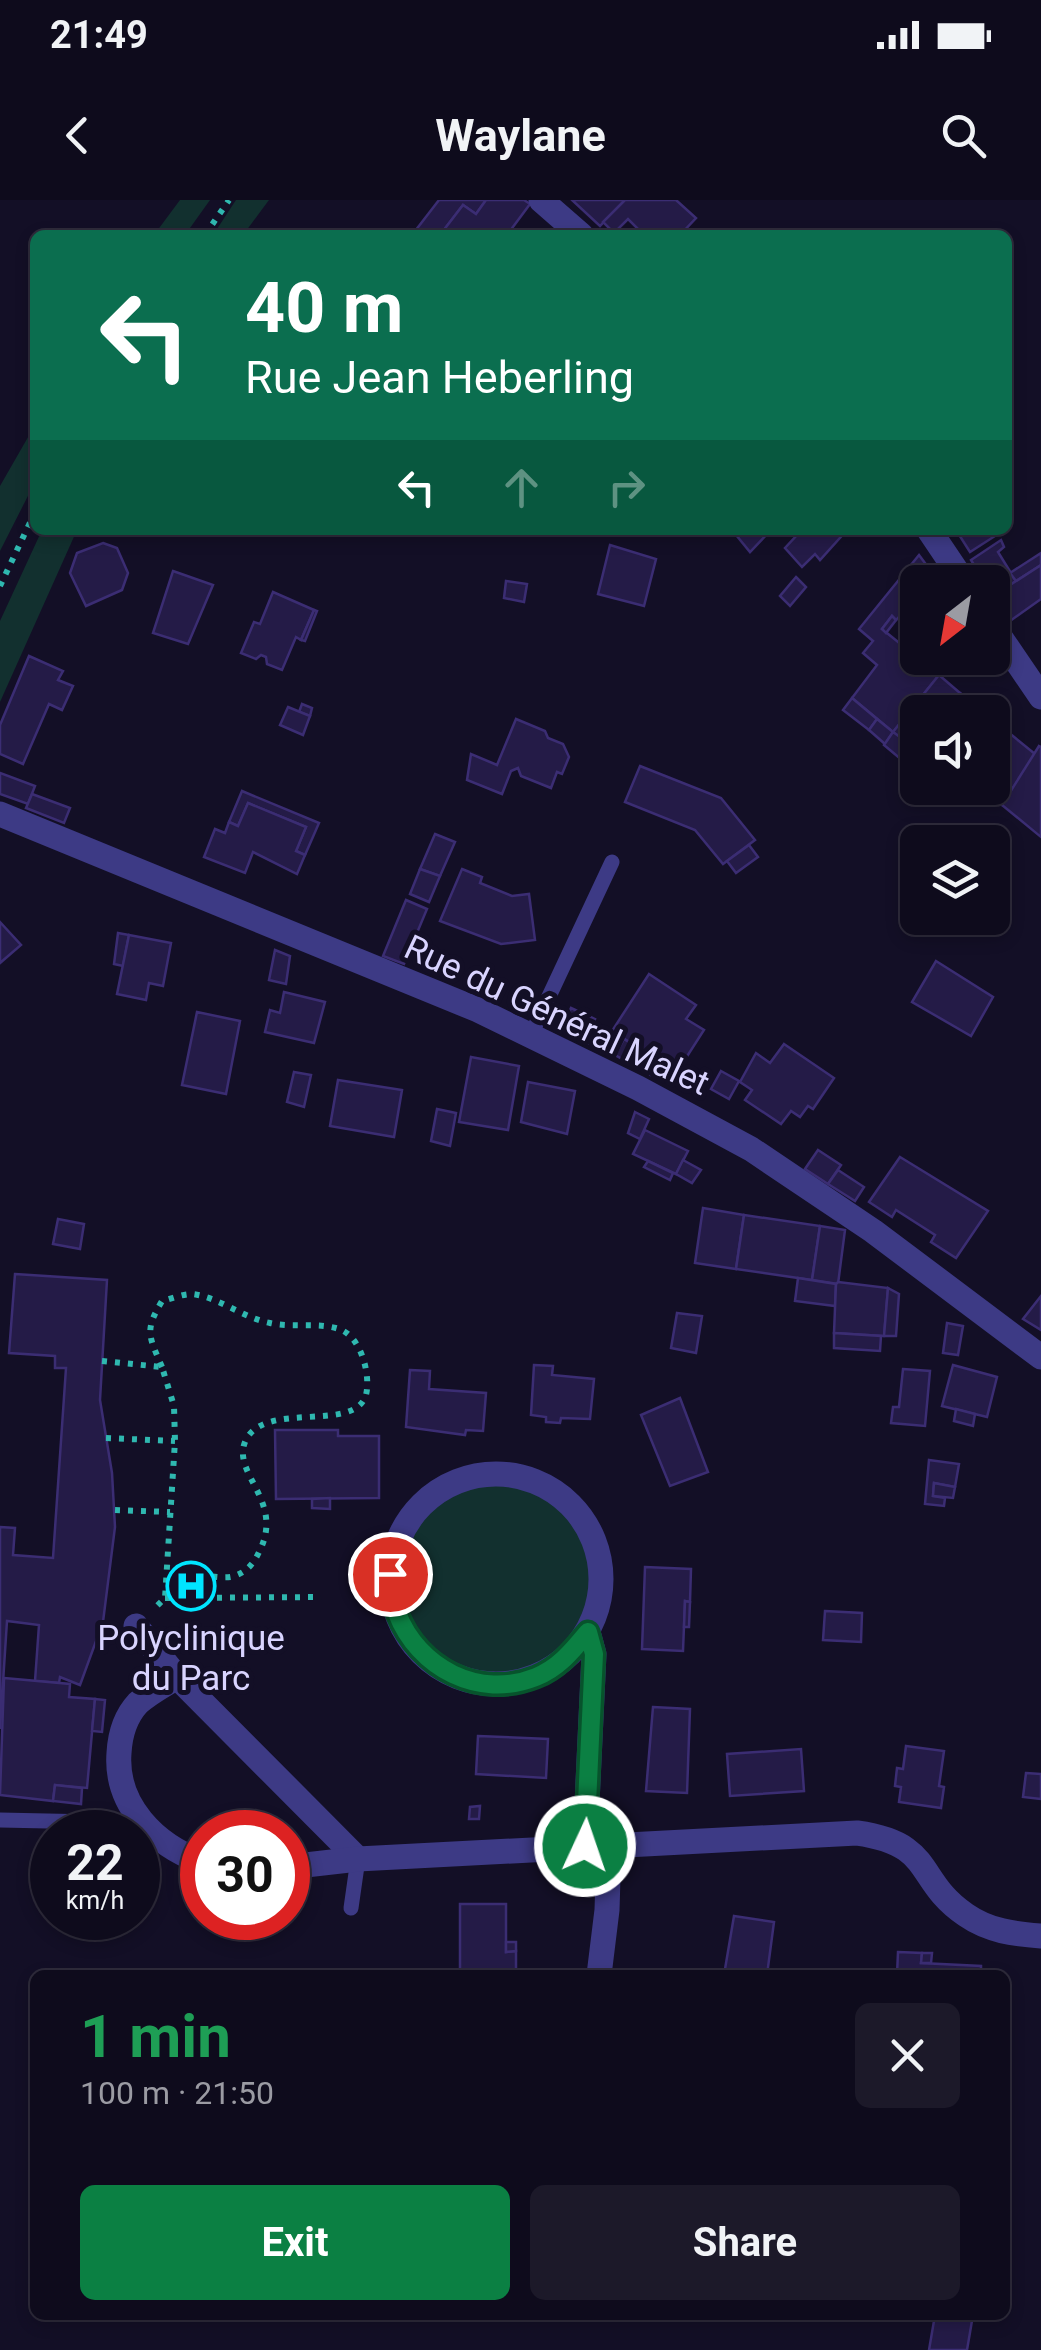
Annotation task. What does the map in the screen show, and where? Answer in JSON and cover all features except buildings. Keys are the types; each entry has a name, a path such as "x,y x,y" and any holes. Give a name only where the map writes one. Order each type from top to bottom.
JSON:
{"street":[{"path":"541,200 575,230"},
{"path":"932,535 953,565"},
{"path":"1010,651 1041,697"},
{"name":"Rue du Général Malet","path":"0,814 478,1010 638,1088 751,1149 873,1231 1041,1358"},
{"path":"588,1632 566,1659 536,1677 502,1685 467,1681 435,1666 410,1641 395,1610 390,1574 398,1540 416,1510 443,1488 475,1476 510,1474 542,1485 570,1504 591,1532 601,1565 600,1600 588,1632 594,1654 597,1846 607,1910 600,1970"},
{"path":"136,1626 176,1677 358,1858"},
{"path":"133,1810 118,1781 120,1737 139,1702 176,1677"},
{"path":"310,1865 358,1858 857,1833 886,1837 913,1853 948,1901 964,1915 1005,1933 1041,1936"}],"lane":[{"path":"530,1037 612,862"},
{"path":"0,1820 30,1821"},
{"path":"351,1908 358,1858"}],"path":[{"path":"208,230 229,200"},
{"path":"0,586 30,523"},
{"path":"166,1581 234,1576 253,1565 267,1536 267,1515 243,1454 246,1440 256,1428 272,1422 344,1414 365,1399 367,1384 359,1350 340,1328 268,1323 214,1300 188,1294 162,1301 149,1323 152,1344 174,1406 165,1598 320,1597"},
{"path":"102,1361 162,1366"},
{"path":"106,1438 175,1441"},
{"path":"115,1510 170,1512"}],"green space":[{"path":"180,200 210,200 189,230 158,230"},
{"path":"236,200 269,200 247,230 216,230"},
{"path":"30,434 30,492 0,551 0,486"},
{"path":"40,535 75,535 0,702 0,621"},
{"path":"496,1474 536,1482 570,1505 593,1539 601,1579 593,1619 570,1653 536,1676 496,1684 456,1676 422,1653 399,1619 391,1579 399,1539 422,1505 456,1482"}],"place":[{"name":"Polyclinique du Parc","path":"191,1586"}],"route":[{"path":"390,1574 395,1610 410,1641 435,1666 467,1681 502,1685 536,1677 566,1659 588,1632 594,1654 585,1846"}]}
